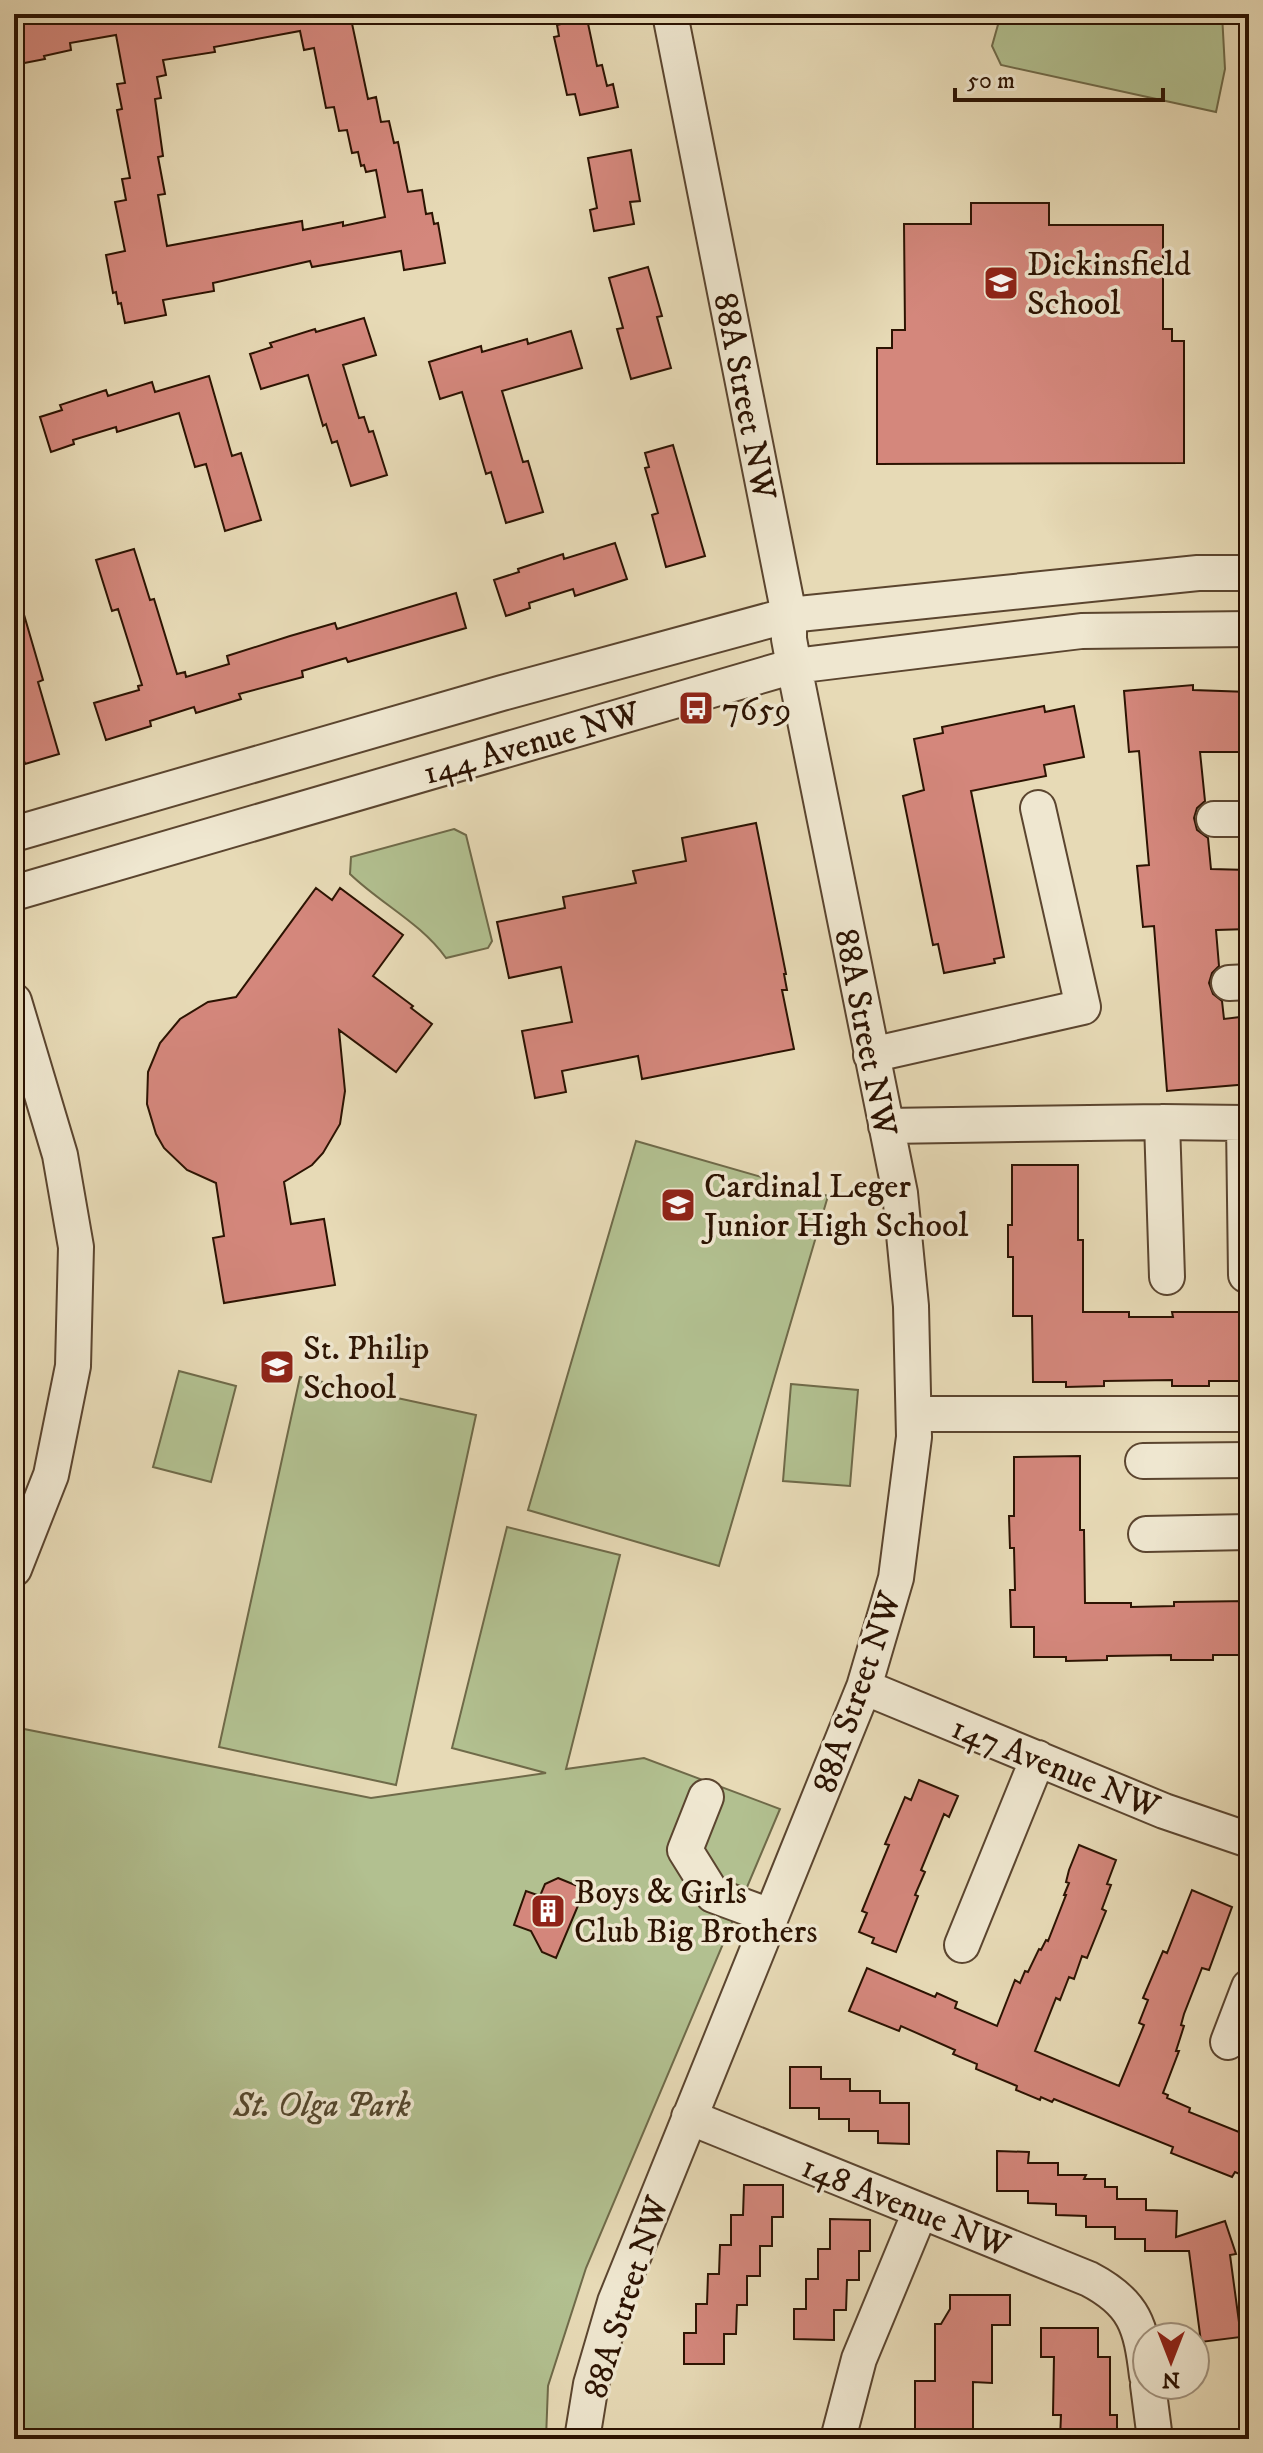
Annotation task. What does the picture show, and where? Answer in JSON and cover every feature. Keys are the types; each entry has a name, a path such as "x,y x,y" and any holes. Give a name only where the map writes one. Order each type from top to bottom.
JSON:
{"street":[{"name":"88A Street NW","path":"582,2439 591,2384 615,2302 864,1687 896,1578 914,1437 908,1278 900,1193 794,666 789,615 670,14"},
{"name":"144 Avenue NW","path":"14,834 502,693 789,615 1198,573 1249,573"},
{"name":"144 Avenue NW","path":"14,893 794,666 1081,631 1249,629"},
{"path":"871,1055 1083,1007 1038,808"},
{"path":"1214,819 1249,819"},
{"path":"14,1001 60,1155 76,1247 73,1366 51,1475 14,1569"},
{"path":"1162,1122 1167,1277"},
{"path":"886,1126 1246,1123 1246,1275"},
{"path":"914,1414 1249,1414"},
{"path":"1143,1461 1249,1460"},
{"path":"1146,1534 1249,1532"},
{"name":"147 Avenue NW","path":"864,1687 1164,1811 1249,1840"},
{"path":"962,1945 1038,1758"},
{"path":"706,1797 685,1850 713,1895 770,1916"},
{"path":"1228,2042 1249,1987"},
{"name":"148 Avenue NW","path":"689,2117 1089,2279 1120,2299 1136,2321"},
{"path":"838,2439 859,2359 920,2212"},
{"path":"1150,2401 1155,2439"}],"green space":[{"path":"1001,14 1222,14 1225,69 1216,112 1001,65 992,46"},
{"path":"454,829 466,835 492,941 488,948 446,958 425,934 350,874 351,857"},
{"path":"636,1141 828,1196 719,1566 528,1510"},
{"path":"179,1371 236,1386 211,1482 153,1467"},
{"path":"300,1377 476,1415 396,1785 219,1747"},
{"path":"791,1384 858,1390 850,1486 783,1481"},
{"name":"St. Olga Park","path":"507,1527 620,1555 566,1769 644,1758 780,1809 586,2268 548,2386 546,2439 14,2439 14,1727 371,1798 546,1773 452,1748"}],"building":[{"path":"48,14 49,18 67,14 168,14 168,19 197,14 350,14 368,99 376,97 381,122 389,121 394,143 398,142 408,192 422,190 426,214 432,213 434,224 438,223 445,263 404,270 401,251 312,267 310,261 213,283 214,291 163,300 166,315 125,323 121,303 118,304 116,292 113,293 106,255 125,251 115,202 126,200 122,179 130,178 117,110 122,109 117,84 125,83 116,35 70,43 71,50 14,65 14,21","holes":["300,31 304,50 314,48 326,108 334,107 339,131 347,130 352,153 358,152 361,166 364,165 366,172 376,170 385,217 303,230 302,221 167,246 158,195 165,194 158,157 163,156 155,99 161,98 157,77 166,75 163,60 215,52 214,47"]},
{"path":"559,14 586,14 597,66 602,65 607,86 613,84 618,107 580,115 575,94 567,95 554,37 559,36"},
{"path":"631,150 640,201 630,202 634,224 594,231 590,210 597,208 588,158"},
{"path":"971,203 1049,203 1049,225 1163,225 1163,329 1172,329 1172,341 1184,341 1184,463 877,464 877,348 892,348 892,330 905,330 904,224 971,224"},
{"path":"648,267 662,316 657,317 671,368 631,379 617,329 623,328 609,278"},
{"path":"364,318 376,355 343,365 359,418 364,417 369,432 373,431 387,475 351,486 337,441 332,443 326,424 323,426 308,375 261,389 250,354 272,347 270,343"},
{"path":"571,331 582,368 502,391 523,462 528,461 543,512 506,523 491,472 486,474 462,392 440,399 429,362 481,346 482,352 527,339 528,344"},
{"path":"209,376 232,456 241,453 261,520 225,531 206,464 195,467 179,413 117,432 116,427 73,440 74,444 51,452 40,417 62,410 60,405 106,390 108,396 152,382 155,392"},
{"path":"673,445 705,556 666,567 652,515 658,513 645,468 649,467 645,453"},
{"path":"615,543 627,579 575,596 573,589 529,603 530,608 506,616 494,580 563,554 564,559"},
{"path":"134,549 150,600 154,599 177,674 185,672 186,677 229,664 227,656 290,636 335,623 337,629 456,593 466,628 348,662 346,658 302,671 303,677 239,694 241,699 196,713 194,707 150,721 151,726 106,740 94,703 139,690 138,686 142,685 118,609 112,611 96,560"},
{"path":"14,601 20,601 43,680 38,682 59,754 25,764 14,728"},
{"path":"1193,685 1193,690 1249,692 1249,752 1200,752 1205,801 1197,808 1194,818 1197,830 1208,838 1211,869 1249,870 1249,929 1216,930 1219,966 1212,973 1209,983 1213,994 1222,1001 1224,1019 1249,1016 1249,1084 1167,1091 1154,926 1143,927 1137,866 1149,865 1139,751 1129,752 1124,691"},
{"path":"1044,706 1045,712 1074,706 1084,757 1044,765 1046,776 971,791 1004,957 994,959 995,963 944,973 938,944 933,945 903,796 924,790 914,739 943,733 942,727"},
{"path":"756,823 786,974 787,990 782,990 794,1049 642,1079 638,1056 562,1071 566,1092 535,1098 522,1031 572,1022 561,967 509,978 497,922 565,908 563,897 636,883 633,871 686,861 682,838"},
{"path":"316,888 332,900 340,888 403,935 373,976 432,1024 396,1072 339,1030 345,1091 340,1124 312,1165 284,1182 291,1224 324,1219 335,1285 224,1303 213,1238 224,1236 216,1183 187,1170 164,1148 156,1134 147,1104 148,1072 160,1043 180,1019 208,1002 236,997"},
{"path":"1012,1165 1078,1165 1078,1240 1083,1240 1083,1312 1129,1312 1129,1317 1173,1317 1172,1312 1249,1312 1249,1381 1209,1381 1209,1386 1172,1386 1172,1380 1104,1381 1104,1386 1066,1387 1066,1382 1033,1382 1032,1316 1013,1316 1013,1257 1008,1257 1008,1225 1012,1225"},
{"path":"1080,1456 1080,1530 1084,1530 1085,1603 1131,1603 1131,1607 1174,1606 1174,1602 1249,1601 1249,1655 1213,1655 1213,1660 1171,1660 1171,1655 1107,1656 1107,1660 1066,1661 1066,1657 1034,1657 1034,1627 1011,1627 1010,1590 1015,1590 1009,1516 1014,1516 1014,1457"},
{"path":"919,1780 958,1796 949,1817 944,1814 921,1870 925,1872 915,1895 918,1896 896,1952 872,1943 874,1938 859,1932 867,1913 862,1911 889,1845 885,1844 905,1797 911,1800"},
{"path":"1079,1845 1116,1860 1102,1909 1106,1911 1087,1958 1082,1956 1074,1979 1069,1977 1060,2000 1056,1998 1035,2051 1119,2086 1144,2025 1139,2023 1148,2000 1143,1998 1163,1951 1167,1953 1192,1890 1232,1907 1209,1970 1202,1968 1184,2014 1181,2025 1184,2026 1176,2051 1179,2051 1163,2093 1168,2095 1167,2098 1190,2108 1189,2112 1249,2136 1249,2178 1235,2172 1232,2177 1171,2153 1173,2147 1054,2099 1052,2102 1041,2097 1040,2100 1016,2090 1017,2086 976,2069 977,2064 953,2054 955,2050 901,2026 899,2031 849,2011 867,1968 935,1997 937,1993 957,2002 955,2008 997,2026 1015,1980 1020,1983 1039,1949 1048,1941 1066,1895 1069,1870"},
{"name":"Boys & Girls Club Big Brothers","path":"558,1878 585,1889 556,1958 542,1952 531,1931 514,1925 526,1891 540,1896 545,1884"},
{"path":"790,2067 821,2067 821,2079 850,2079 850,2091 880,2091 880,2103 909,2103 909,2144 878,2143 878,2131 849,2131 849,2119 819,2119 819,2108 790,2108"},
{"path":"997,2151 1029,2152 1028,2163 1058,2163 1058,2175 1105,2179 1105,2187 1117,2187 1117,2199 1146,2199 1146,2210 1177,2211 1176,2237 1225,2221 1236,2254 1230,2255 1241,2337 1211,2341 1211,2321 1198,2321 1189,2251 1145,2251 1145,2239 1115,2239 1115,2227 1086,2227 1086,2216 1056,2215 1056,2204 1028,2203 1028,2191 997,2191"},
{"path":"744,2185 783,2185 783,2217 772,2217 772,2246 760,2246 760,2276 747,2276 747,2305 737,2305 736,2334 724,2334 724,2364 684,2364 684,2333 696,2333 696,2304 707,2304 708,2274 719,2274 720,2245 731,2245 731,2215 743,2215"},
{"path":"830,2219 870,2220 870,2251 859,2251 859,2280 847,2280 846,2310 834,2310 834,2340 794,2339 794,2309 806,2309 806,2279 818,2279 818,2249 830,2249"},
{"path":"950,2295 1010,2295 1010,2325 992,2325 992,2383 973,2382 973,2439 915,2439 915,2381 935,2381 935,2324 941,2324 950,2309"},
{"path":"1041,2328 1098,2328 1098,2357 1110,2357 1110,2415 1117,2415 1117,2439 1060,2439 1061,2415 1053,2415 1054,2357 1041,2357"}],"place":[{"name":"Dickinsfield School","path":"1001,283"},
{"name":"7659","path":"696,708"},
{"name":"Cardinal Leger Junior High School","path":"678,1205"},
{"name":"St. Philip School","path":"277,1367"},
{"name":"Boys & Girls Club Big Brothers","path":"548,1911"}]}
